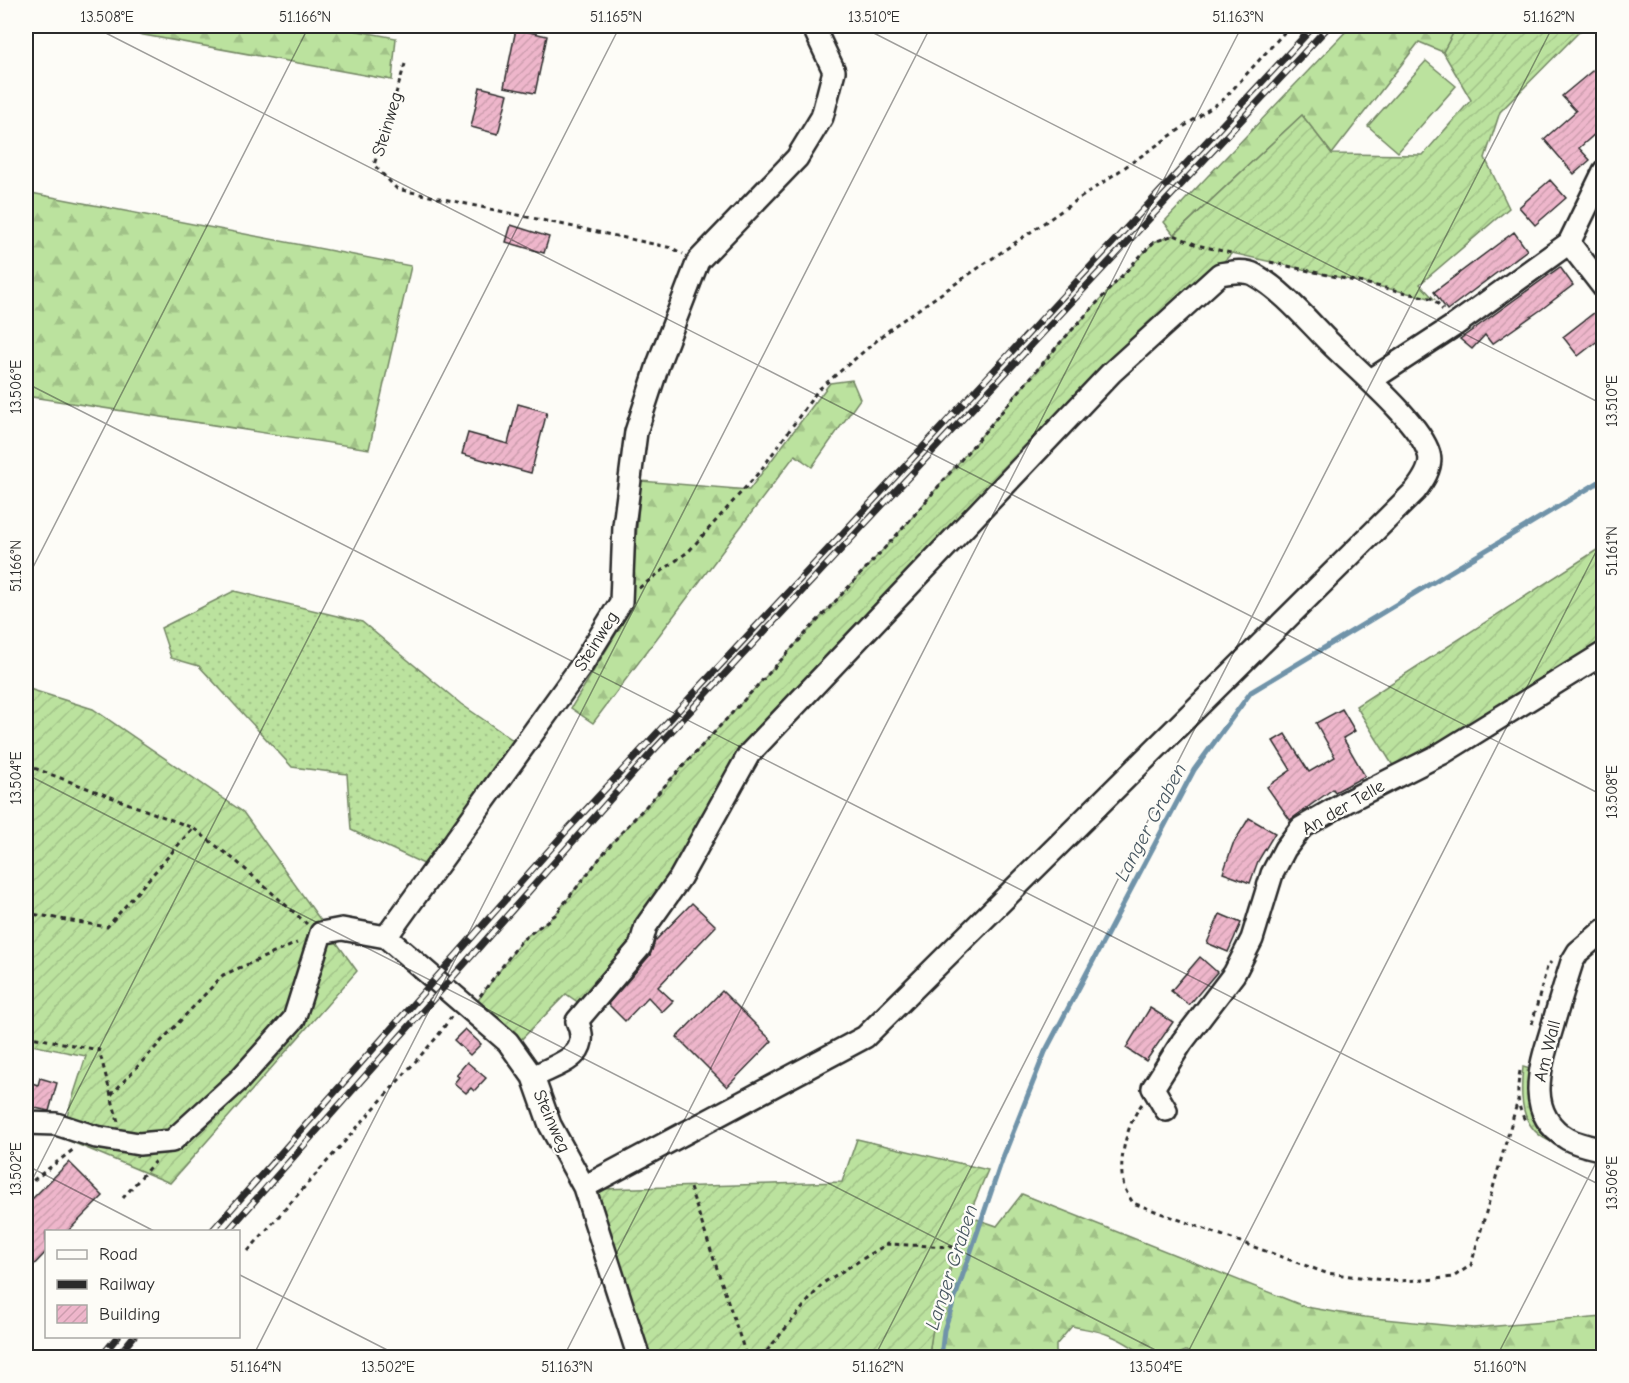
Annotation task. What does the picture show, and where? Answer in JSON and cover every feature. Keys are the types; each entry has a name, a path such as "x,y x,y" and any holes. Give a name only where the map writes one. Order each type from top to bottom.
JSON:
{"street":[{"name":"Steinweg","path":"639,1358 584,1187 550,1125 533,1077 508,1042 386,937 582,665 621,602 624,526 636,432 659,362 699,261 797,158 822,117 834,71 813,26"},
{"path":"1371,380 1450,328 1569,243 1604,171"},
{"path":"1569,243 1604,288"},
{"path":"533,1077 564,1064 580,1045 581,1030 577,1021 639,947 650,918 680,878 748,753 1110,373 1220,274 1231,272 1255,274 1283,297 1371,380 1413,428 1428,452 1429,466 1415,491 865,1037 584,1187"},
{"name":"An der Telle","path":"1153,1088 1182,1042 1234,974 1251,939 1272,874 1284,849 1301,828 1346,802 1441,754 1604,653"},
{"path":"26,1124 56,1124 96,1137 139,1144 172,1141 239,1080 294,1019 321,933 342,929 386,937"},
{"name":"Am Wall","path":"1604,930 1578,952 1572,962 1542,1059 1537,1089 1540,1106 1552,1125 1570,1140 1604,1150"},
{"path":"1153,1088 1166,1110"}],"path":[{"path":"621,602 689,552 761,470 818,390 894,326 1224,99 1290,26"},
{"name":"Steinweg","path":"405,64 374,165 398,189 672,248 699,261"},
{"path":"248,1251 522,940 555,915 618,836 904,527 1060,342 1143,253 1154,242 1174,235 1232,253"},
{"path":"1266,261 1434,299 1450,328"},
{"path":"26,765 193,828 236,861 298,917 321,933"},
{"path":"26,913 107,927 193,828"},
{"path":"111,1095 223,975 321,933"},
{"path":"26,1036 99,1050 123,1142"},
{"path":"1153,1088 1135,1114 1126,1143 1123,1180 1133,1203 1326,1273 1392,1281 1453,1277 1471,1265 1518,1100"},
{"path":"26,1186 66,1153 96,1137"},
{"path":"123,1198 172,1141"},
{"path":"690,1188 747,1358"},
{"path":"761,1358 823,1283 887,1244 953,1247"}],"green space":[{"path":"94,26 331,26 396,38 392,80"},
{"path":"1351,26 1458,26 1443,52 1419,42 1332,154 1302,115 1174,235 1164,222"},
{"path":"1457,26 1585,26 1500,112 1485,158 1509,208 1420,284 1434,299 1232,253 746,753 624,954 582,1005 566,994 513,1048 471,1010 522,940 555,915 611,844 904,527 1060,343 1154,242 1174,235 1302,115 1332,154 1423,155 1471,100 1443,52"},
{"path":"1426,61 1456,86 1398,152 1368,126"},
{"path":"26,192 411,266 369,449 26,396"},
{"path":"852,380 860,399 812,467 795,455 593,723 571,708 630,611 641,481 749,490 830,383"},
{"path":"1603,546 1603,643 1395,769 1356,706"},
{"path":"234,591 362,622 461,704 517,743 426,865 351,830 347,774 292,767 199,666 171,658 161,628"},
{"path":"26,688 93,709 243,812 357,971 170,1183 60,1137 86,1056 26,1044"},
{"path":"1523,1067 1534,1070 1561,1145 1538,1134 1530,1125 1523,1104"},
{"path":"857,1139 988,1170 951,1262 937,1309 929,1357 647,1357 595,1192 602,1189 842,1182"},
{"path":"1022,1194 1306,1307 1364,1317 1473,1328 1603,1317 1603,1357 1201,1358 1186,1351 1161,1358 1144,1354 1104,1333 1072,1326 1056,1345 1056,1357 929,1358 932,1326 968,1216 997,1226"}],"building":[{"path":"516,29 547,36 535,93 504,87"},
{"path":"1604,61 1604,126 1579,148 1590,160 1574,174 1544,139 1576,111 1562,96"},
{"path":"480,87 508,94 498,134 471,127"},
{"path":"1550,180 1566,198 1535,225 1519,207"},
{"path":"511,225 549,237 544,253 506,242"},
{"path":"1514,232 1527,250 1447,310 1434,292"},
{"path":"1560,267 1573,285 1542,309 1492,344 1485,335 1472,349 1460,339"},
{"path":"1604,305 1604,336 1578,356 1563,337"},
{"path":"518,404 547,412 531,473 462,454 468,433 508,444"},
{"path":"1342,709 1355,731 1343,738 1365,776 1335,792 1333,789 1290,820 1267,787 1291,770 1273,741 1285,734 1309,772 1335,757 1316,723"},
{"path":"1249,818 1275,833 1258,861 1250,883 1223,873 1233,844"},
{"path":"692,903 716,926 658,987 673,1001 662,1012 648,997 625,1021 608,1004 650,955 655,941"},
{"path":"1220,914 1241,923 1228,952 1207,943"},
{"path":"1200,957 1217,972 1189,1005 1171,991"},
{"path":"722,991 772,1041 727,1087 677,1037"},
{"path":"1150,1008 1173,1022 1146,1061 1126,1048"},
{"path":"465,1029 481,1044 470,1055 454,1040"},
{"path":"467,1062 486,1078 474,1091 471,1088 466,1093 454,1083 459,1077 456,1075"},
{"path":"40,1078 57,1083 49,1111 26,1106 26,1081 38,1085"},
{"path":"69,1162 103,1196 69,1230 45,1230 45,1253 26,1273 26,1205"}],"waterway":[{"name":"Langer Graben","path":"941,1358 944,1330 1002,1160 1045,1052 1194,770 1251,692 1604,479"}],"railway":[{"path":"213,1230 568,829 1314,26"},
{"path":"229,1230 653,751 1329,26"},
{"path":"100,1358 116,1338"},
{"path":"116,1358 132,1338"}]}
